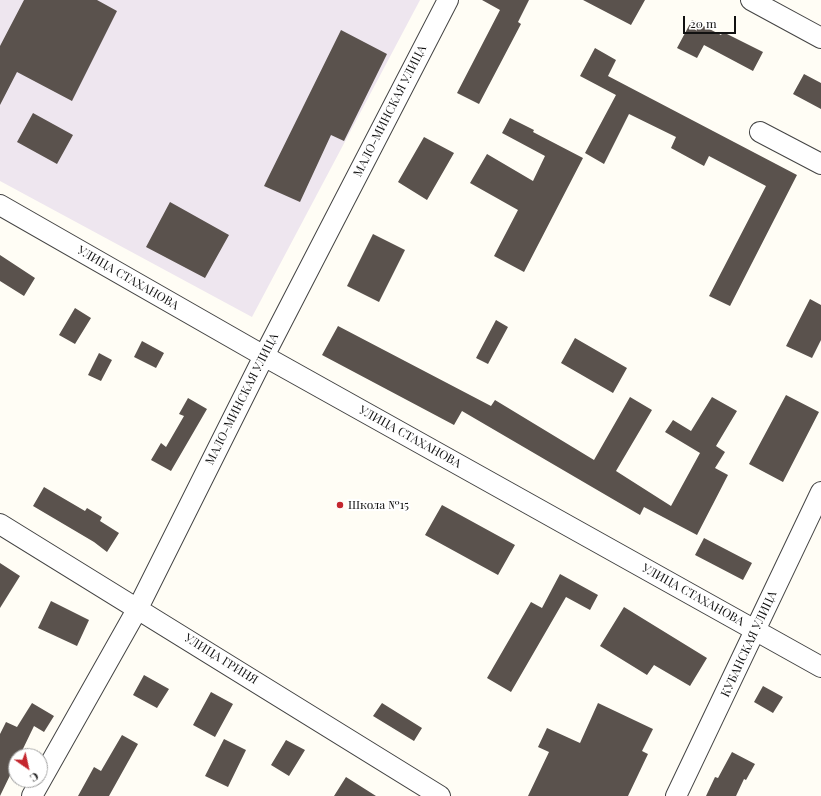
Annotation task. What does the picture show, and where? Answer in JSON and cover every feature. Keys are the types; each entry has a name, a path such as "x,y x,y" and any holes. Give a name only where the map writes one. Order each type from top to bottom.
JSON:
{"street":[{"name":"МАЛО-МИНСКАЯ УЛИЦА","path":"32,796 138,608 264,356 448,0"},
{"path":"751,0 821,38"},
{"path":"760,132 821,164"},
{"name":"УЛИЦА СТАХАНОВА","path":"0,205 264,356 756,629 821,667"},
{"name":"КУБАНСКАЯ УЛИЦА","path":"676,796 821,492"},
{"name":"УЛИЦА ГРИНЯ","path":"0,524 440,796"}],"shaded area":[{"path":"0,0 420,0 252,317 0,181"}],"building":[{"path":"24,0 97,0 117,11 72,101 17,72 0,105 0,46"},
{"path":"482,0 529,0 518,22 521,24 479,104 457,93 500,10"},
{"path":"583,0 645,0 631,25"},
{"path":"692,20 721,35 723,32 763,52 753,71 704,45 697,58 677,48"},
{"path":"341,30 387,54 344,141 331,135 300,202 264,186"},
{"path":"595,48 616,60 608,76 797,175 730,306 709,296 766,186 709,156 704,166 671,148 676,137 629,114 604,164 585,153 616,95 580,76"},
{"path":"804,74 821,83 821,109 793,94"},
{"path":"33,113 73,135 57,164 17,142"},
{"path":"510,118 534,130 533,132 583,158 524,272 494,256 518,210 470,183 487,154 533,181 545,156 502,133"},
{"path":"424,137 454,153 427,200 398,182"},
{"path":"170,202 229,235 205,278 146,247"},
{"path":"373,234 405,250 379,302 347,286"},
{"path":"0,255 35,278 24,296 0,281"},
{"path":"810,299 821,305 821,340 812,358 786,346"},
{"path":"75,308 91,318 75,344 59,335"},
{"path":"496,320 508,327 488,364 476,358"},
{"path":"338,326 491,406 495,400 594,460 630,397 652,410 616,471 671,506 700,453 665,432 673,420 691,431 712,397 737,411 716,446 725,452 715,468 728,475 697,535 644,507 640,515 462,411 454,425 322,355"},
{"path":"575,338 627,368 613,393 561,363"},
{"path":"142,341 164,353 156,368 134,357"},
{"path":"99,353 112,360 101,381 88,375"},
{"path":"786,395 819,412 783,482 749,464"},
{"path":"188,398 207,409 171,471 151,460 161,443 166,447 184,416 179,414"},
{"path":"44,487 85,511 87,508 102,517 100,521 119,533 107,552 94,542 33,506"},
{"path":"442,505 515,545 498,575 425,535"},
{"path":"704,538 752,563 743,580 695,555"},
{"path":"0,563 20,576 0,608"},
{"path":"560,574 598,595 590,610 566,597 511,692 487,678 531,602 542,608"},
{"path":"51,601 89,620 77,646 38,628"},
{"path":"624,607 707,658 690,686 654,665 647,675 600,646"},
{"path":"144,675 169,689 157,708 133,695"},
{"path":"763,686 783,697 773,713 754,702"},
{"path":"211,692 233,704 215,737 193,725"},
{"path":"32,703 54,716 44,732 34,726 23,748 8,748 8,780 0,796 0,734 6,722 17,727"},
{"path":"382,703 422,728 414,741 373,716"},
{"path":"598,703 653,729 642,751 648,754 628,796 528,796 549,752 538,747 547,728 580,743"},
{"path":"122,735 138,744 109,796 78,796 94,767 101,771"},
{"path":"224,739 246,750 228,787 205,776"},
{"path":"286,740 305,750 289,776 271,765"},
{"path":"732,752 755,764 746,780 744,779 736,796 706,796 715,777 718,778"},
{"path":"346,777 376,796 334,796"}],"place":[{"name":"Школа №15","path":"340,505"}]}
